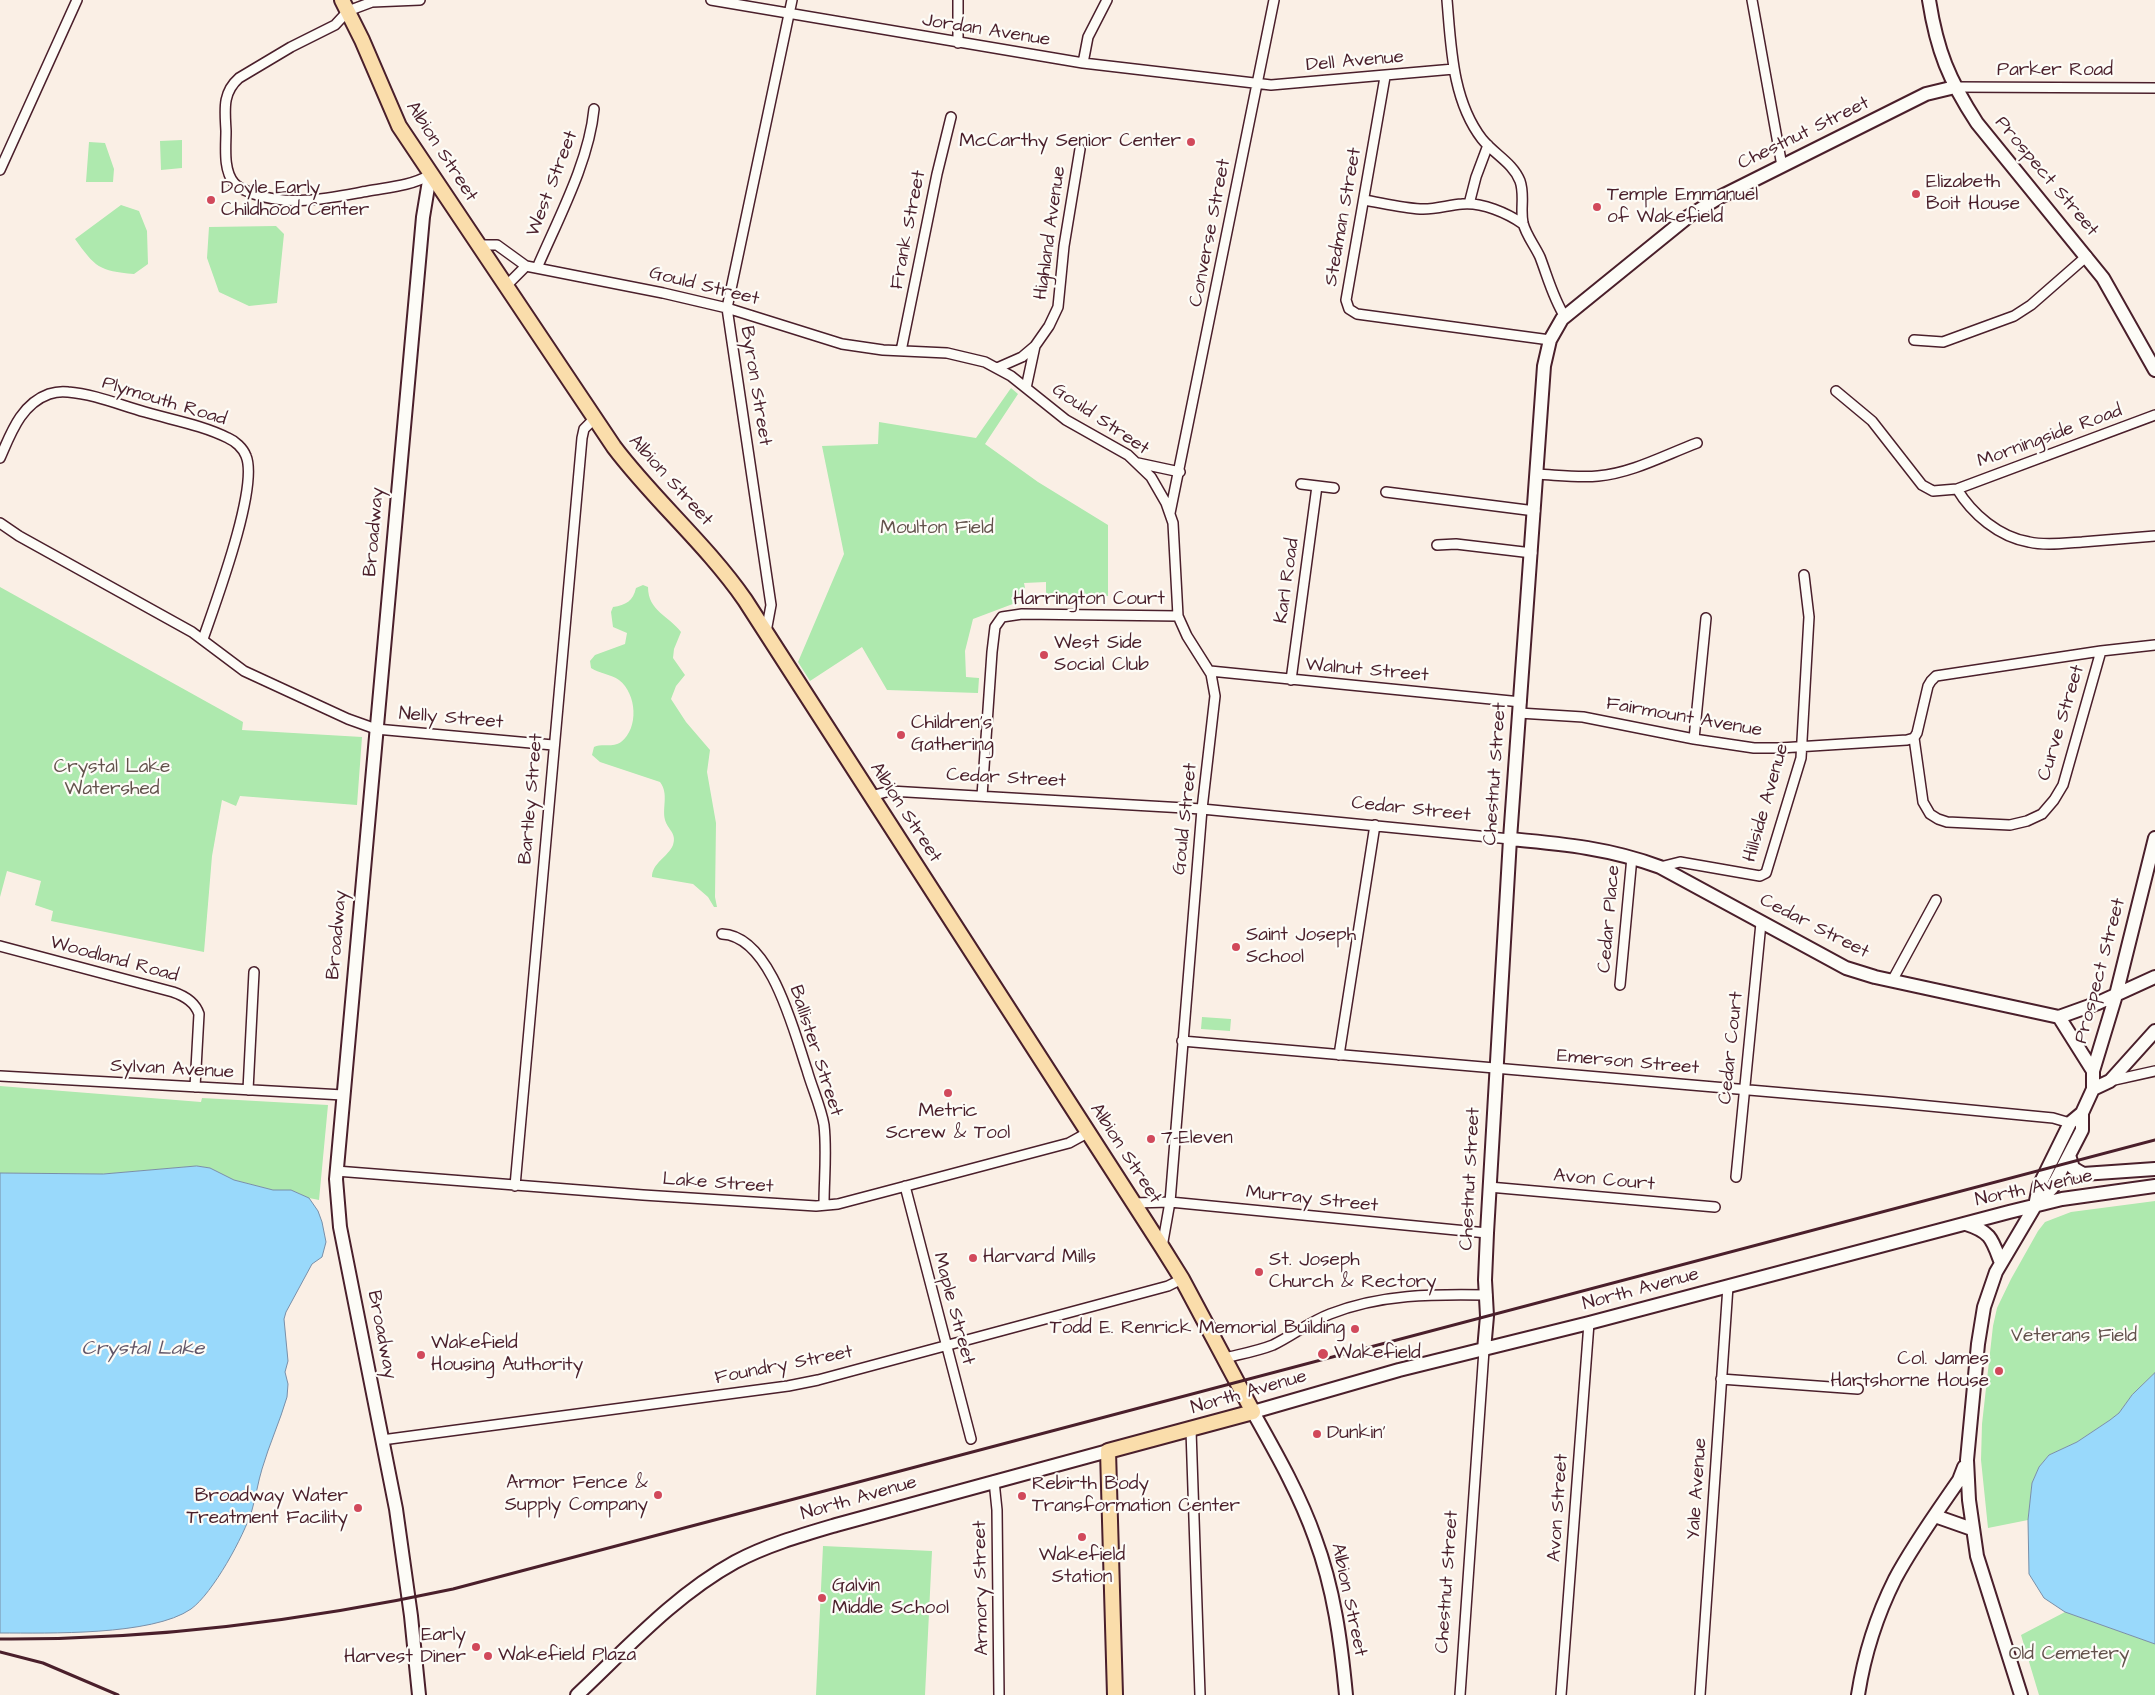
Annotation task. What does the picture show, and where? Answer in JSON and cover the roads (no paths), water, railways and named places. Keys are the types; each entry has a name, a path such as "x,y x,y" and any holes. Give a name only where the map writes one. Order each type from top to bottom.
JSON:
{"main road":[{"name":"Albion Street","path":"345,5 391,110 430,174 479,244 594,419 632,469 724,570 766,632 1162,1247 1182,1279 1254,1412"},
{"name":"North Avenue","path":"1108,1451 1254,1412"},
{"path":"1108,1451 1115,1695"}],"street":[{"path":"0,170 77,0"},
{"path":"420,0 345,5 335,25 291,47 239,78 225,97 227,164 230,178 235,184 249,192 274,199 298,201 328,198 415,183 430,174"},
{"name":"Jordan Avenue","path":"711,0 1083,63 1258,83"},
{"name":"Byron Street","path":"766,632 772,605 727,308 792,0"},
{"path":"958,0 958,43"},
{"path":"1083,63 1088,37 1107,0"},
{"name":"Converse Street","path":"1170,513 1180,472 1274,0"},
{"path":"1447,0 1454,70 1469,117 1488,145 1510,165 1518,177 1522,191 1523,224 1539,255 1555,299 1565,317"},
{"path":"1752,0 1782,166"},
{"name":"Prospect Street","path":"1930,0 1938,44 1954,87 1977,123 2087,256 2118,301 2155,370"},
{"name":"Dell Avenue","path":"1258,83 1277,85 1454,70"},
{"name":"Stedman Street","path":"1385,77 1346,300 1350,311 1357,314 1550,340"},
{"name":"Chestnut Street","path":"1460,1695 1484,1350 1487,1335 1485,1280 1487,1233 1510,840 1545,359 1550,340 1557,326 1565,317 1689,216 1714,200 1926,94 1954,87"},
{"name":"Parker Road","path":"1954,87 2155,88"},
{"name":"West Street","path":"537,268 578,172 589,135 594,109"},
{"name":"Frank Street","path":"902,351 936,174 951,117"},
{"path":"1469,204 1476,177 1488,145"},
{"name":"Highland Avenue","path":"997,368 1022,357 1035,346 1049,326 1058,307 1064,246 1080,150"},
{"name":"Broadway","path":"419,1695 402,1543 340,1227 336,1172 423,216 430,174"},
{"path":"1364,200 1420,209 1469,204 1506,214 1523,224"},
{"name":"Gould Street","path":"479,244 497,245 526,266 663,293 727,308 842,344 871,349 959,355 997,368 1066,420 1113,446 1138,463 1158,487 1170,513 1174,533 1178,616 1187,636 1210,671 1214,688 1214,710 1202,809 1170,1202 1162,1247"},
{"path":"1914,340 1943,342 2014,316 2031,305 2087,256"},
{"path":"506,286 526,266"},
{"name":"Highland Avenue","path":"1026,388 1035,346"},
{"name":"Morningside Road","path":"1836,390 1872,421 1926,488 1938,492 1957,489 2155,415"},
{"name":"Plymouth Road","path":"0,458 18,421 30,405 49,394 63,392 86,395 203,428 233,441 246,456 249,475 248,486 234,545 203,639"},
{"name":"Bartley Street","path":"515,1186 582,438 586,427 594,419"},
{"path":"1537,474 1599,476 1634,468 1696,443"},
{"path":"1138,463 1180,472"},
{"path":"1301,484 1334,488"},
{"name":"Karl Road","path":"1291,680 1317,486"},
{"path":"1957,489 1965,502 1978,516 2008,535 2027,542 2054,544 2155,536"},
{"path":"1386,492 1535,511"},
{"path":"0,523 19,536 203,639 236,666 252,675 348,719 376,729"},
{"path":"1437,545 1456,544 1532,553"},
{"name":"Hillside Avenue","path":"1660,867 1680,862 1760,876 1765,874 1800,761 1802,746 1809,617 1804,575"},
{"name":"Harrington Court","path":"982,796 992,652 995,627 1002,617 1022,614 1178,616"},
{"path":"1694,739 1706,618"},
{"path":"1914,738 1919,729 1929,684 1936,676 2101,651 2155,645"},
{"name":"Curve Street","path":"1914,738 1923,802 1927,810 1934,817 1943,821 1972,824 2010,825 2027,821 2048,808 2063,785 2101,651"},
{"name":"Walnut Street","path":"1210,671 1520,708"},
{"name":"Fairmount Avenue","path":"1520,708 1583,717 1694,739 1754,748 1780,748 1914,738"},
{"name":"Nelly Street","path":"376,729 553,745"},
{"name":"Cedar Street","path":"871,796 890,791 1202,809 1588,846 1632,857 1660,867 1846,968 1892,981 2059,1017"},
{"path":"1339,1055 1375,825"},
{"name":"Prospect Street","path":"2035,1206 2052,1188 2082,1130 2082,1113 2093,1088 2093,1071 2116,995 2155,838"},
{"name":"Cedar Place","path":"1620,985 1632,857"},
{"path":"1892,981 1936,900"},
{"name":"Cedar Court","path":"1736,1177 1761,923"},
{"name":"Ballister Street","path":"722,934 733,936 744,942 754,952 775,981 786,1005 823,1122 824,1205"},
{"name":"Woodland Road","path":"0,946 178,993 188,999 196,1006 199,1014 195,1087"},
{"path":"248,1090 254,972"},
{"path":"2093,1071 2059,1017 2116,995 2155,977"},
{"path":"2110,1081 2155,1031"},
{"name":"Emerson Street","path":"1182,1041 1744,1089 2053,1118 2070,1123"},
{"path":"2093,1088 2110,1081 2155,1071"},
{"name":"Sylvan Avenue","path":"0,1076 343,1095"},
{"name":"Prospect Street","path":"2035,1206 2039,1186 2070,1123 2082,1113"},
{"name":"Lake Street","path":"336,1172 721,1200 824,1205 838,1204 1069,1143 1089,1132"},
{"path":"2069,1155 2072,1168 2083,1174 2155,1169"},
{"name":"Maple Street","path":"904,1186 971,1440"},
{"name":"North Avenue","path":"1254,1412 1399,1370 1589,1323 2062,1199 2155,1186"},
{"name":"Avon Court","path":"1490,1187 1715,1207"},
{"name":"Murray Street","path":"1134,1203 1170,1202 1487,1233"},
{"path":"2020,1695 1977,1556 1967,1485 1967,1460 1974,1376 1982,1316 1988,1292 2001,1263 2035,1206"},
{"path":"1966,1224 1983,1230 1989,1235 2001,1263"},
{"name":"Foundry Street","path":"382,1440 788,1386 1168,1286 1182,1279"},
{"name":"Yale Avenue","path":"1700,1695 1728,1286"},
{"path":"1225,1358 1272,1345 1330,1314 1381,1300 1429,1295 1487,1295"},
{"name":"Avon Street","path":"1562,1695 1589,1323"},
{"path":"1722,1379 1858,1389"},
{"name":"Albion Street","path":"1254,1412 1317,1542 1336,1614 1346,1695"},
{"path":"1191,1430 1200,1695"},
{"name":"North Avenue","path":"577,1695 678,1600 735,1562 794,1537 1108,1451"},
{"path":"1858,1695 1868,1648 1891,1589 1909,1556 1959,1480 1967,1460"},
{"name":"Armory Street","path":"994,1481 997,1510 999,1695"},
{"path":"1936,1516 1972,1529"}],"water":[{"name":"Crystal Lake","path":"197,1166 210,1168 234,1180 273,1190 291,1190 309,1198 318,1211 326,1242 322,1257 312,1264 284,1319 288,1361 285,1372 288,1384 287,1397 265,1460 248,1521 235,1549 209,1590 191,1609 174,1618 151,1624 99,1631 0,1633 0,1173 103,1174"},
{"path":"2155,1373 2155,1644 2065,1612 2044,1598 2029,1574 2028,1520 2032,1483 2039,1467 2049,1455 2077,1442 2110,1420 2119,1413 2132,1395"}],"railway":[{"path":"0,1639 114,1636 228,1626 341,1610 453,1589 2155,1140"},
{"path":"0,1652 43,1663 118,1695"}],"place":[{"name":"McCarthy Senior Center","path":"1191,142"},
{"name":"Elizabeth Boit House","path":"1916,194"},
{"name":"Doyle Early Childhood Center","path":"211,200"},
{"name":"Temple Emmanuel of Wakefield","path":"1597,207"},
{"name":"West Side Social Club","path":"1044,655"},
{"name":"Children's Gathering","path":"901,735"},
{"name":"Saint Joseph School","path":"1236,947"},
{"name":"Metric Screw & Tool","path":"948,1093"},
{"name":"7-Eleven","path":"1151,1139"},
{"name":"Harvard Mills","path":"973,1258"},
{"name":"St. Joseph Church & Rectory","path":"1259,1272"},
{"name":"Todd E. Renrick Memorial Building","path":"1355,1329"},
{"name":"Wakefield","path":"1323,1354"},
{"name":"Wakefield Housing Authority","path":"421,1355"},
{"name":"Col. James Hartshorne House","path":"1999,1371"},
{"name":"Dunkin'","path":"1317,1434"},
{"name":"Armor Fence & Supply Company","path":"658,1495"},
{"name":"Rebirth Body Transformation Center","path":"1022,1496"},
{"name":"Broadway Water Treatment Facility","path":"358,1508"},
{"name":"Wakefield Station","path":"1082,1537"},
{"name":"Galvin Middle School","path":"822,1598"},
{"name":"Early Harvest Diner","path":"476,1647"},
{"name":"Wakefield Plaza","path":"488,1656"}],"park label":[{"name":"Moulton Field","path":"937,529"},
{"name":"Crystal Lake Watershed","path":"112,779"},
{"name":"Veterans Field","path":"2074,1337"},
{"name":"Old Cemetery","path":"2069,1655"}]}
